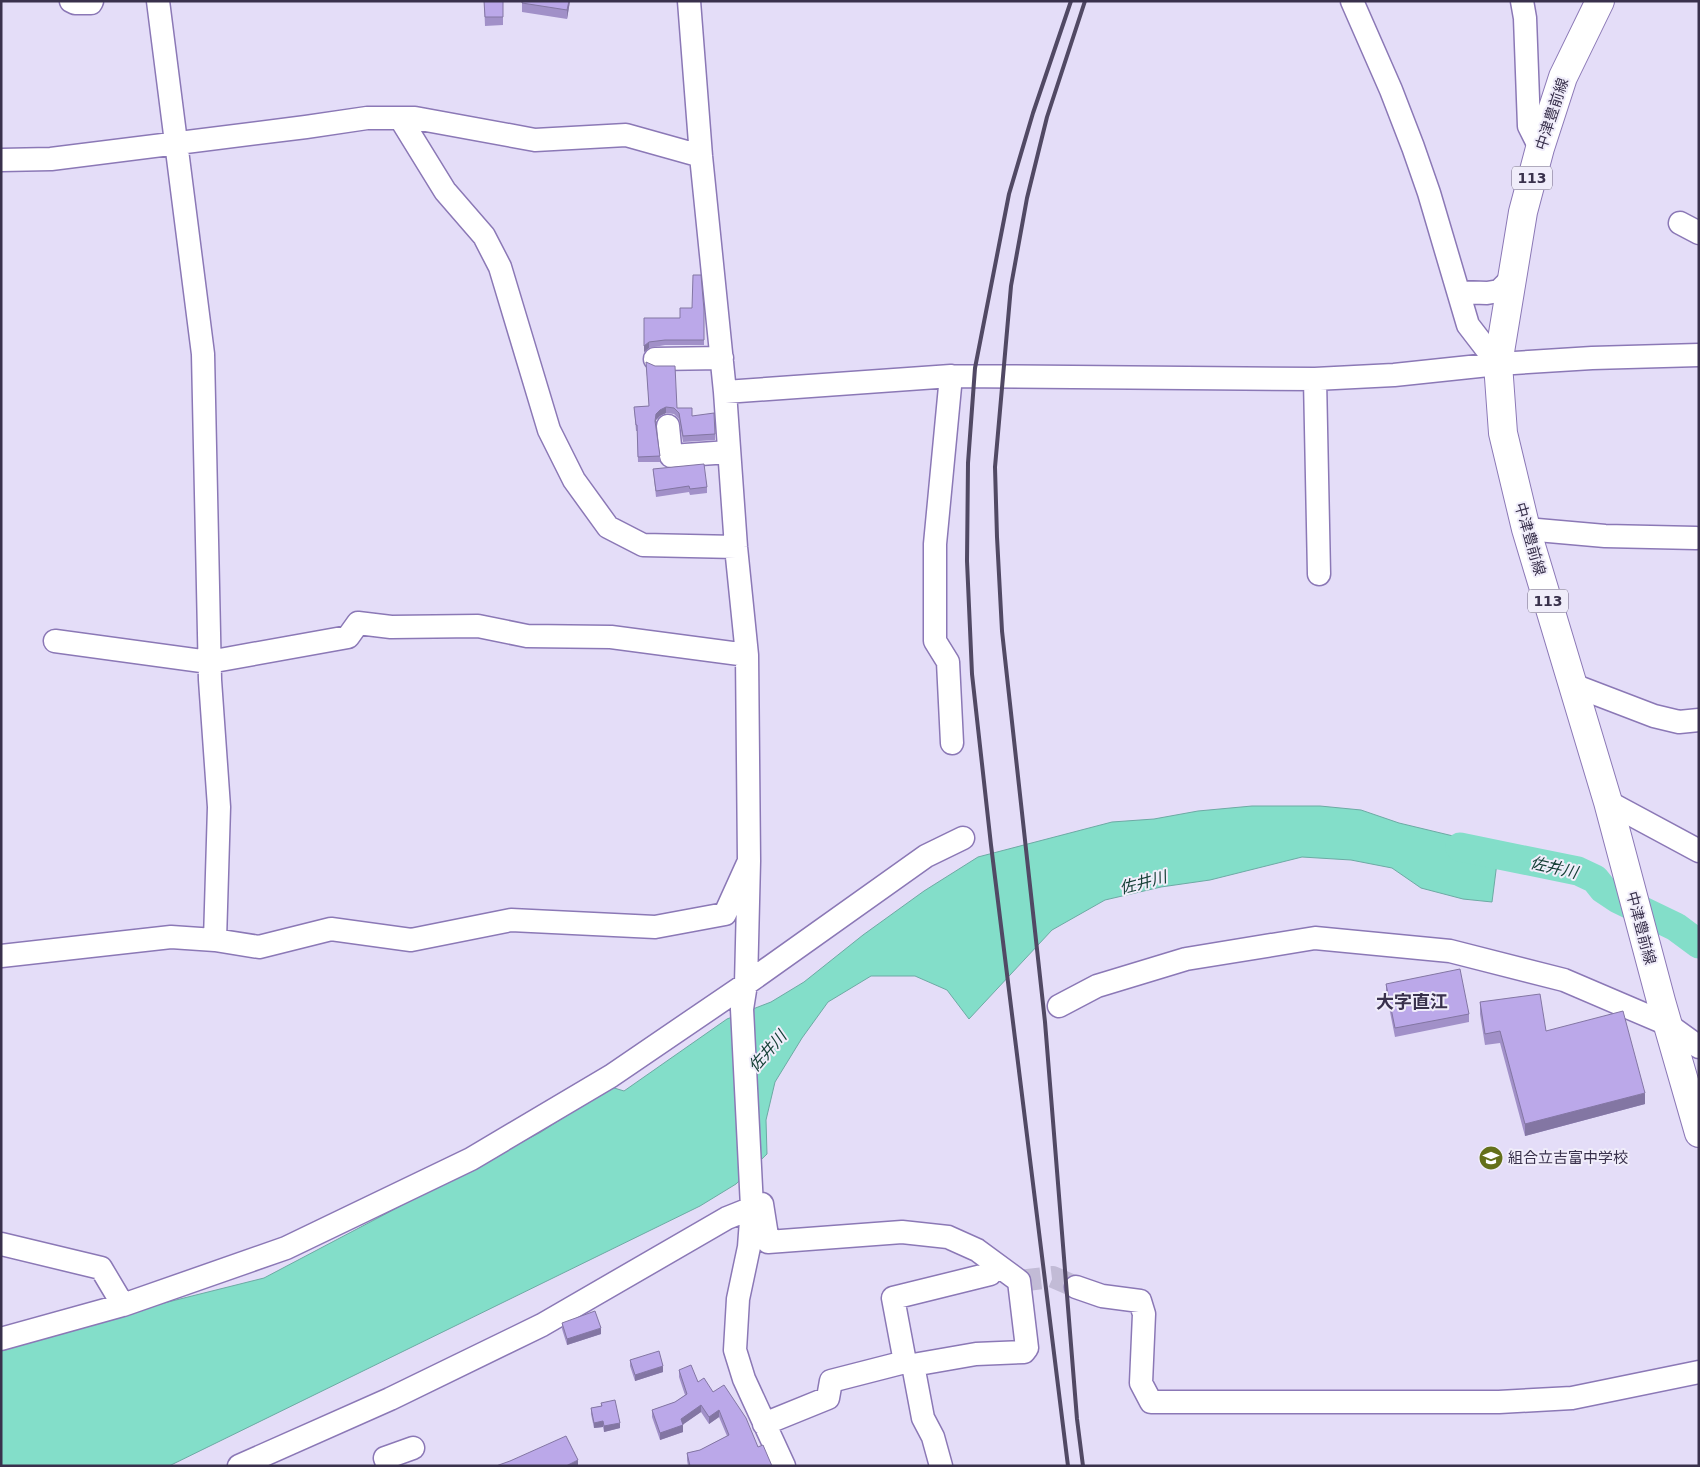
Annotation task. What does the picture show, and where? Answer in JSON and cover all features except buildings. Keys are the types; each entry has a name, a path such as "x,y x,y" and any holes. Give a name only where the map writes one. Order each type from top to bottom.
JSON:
{"main road":[{"name":"中津豊前線","path":"1600,1 1563,77 1540,148 1523,212 1498,364 1502,433 1526,530 1608,802 1664,1012 1699,1133"}],"street":[{"path":"71,1 75,3 91,3 92,1"},
{"path":"158,1 203,354 210,662 219,807 214,940"},
{"path":"689,1 747,655 749,861 744,993 752,1196 749,1247 738,1299 735,1350 744,1379 784,1466"},
{"path":"1352,1 1391,90 1413,147 1468,325 1498,364"},
{"path":"1522,1 1525,18 1528,126 1540,148"},
{"path":"1,160 51,158 175,144 367,118 415,118 535,140 626,135 702,156"},
{"path":"400,118 445,191 484,236 500,268 549,430 574,480 608,527 643,544 736,547"},
{"path":"1459,292 1487,294 1499,291 1511,279"},
{"path":"725,392 951,376 1314,380 1394,375 1498,364 1592,358 1699,355"},
{"path":"654,359 722,358"},
{"path":"951,376 935,544 935,641 948,662 952,743"},
{"path":"1314,380 1319,574"},
{"path":"668,426 670,456 729,452"},
{"path":"1526,530 1605,536 1696,538"},
{"path":"55,641 210,662 348,637 358,623 391,627 478,626 527,636 611,637 747,655"},
{"path":"1573,684 1654,716 1679,722 1699,720"},
{"path":"1608,802 1699,851"},
{"path":"1,1339 123,1305 286,1248 471,1160 744,993 926,856 963,838"},
{"path":"1,956 172,937 214,940 259,947 331,930 411,940 511,920 655,927 725,914 749,861"},
{"path":"1060,1006 1097,986 1186,959 1315,938 1450,951 1564,980 1664,1012 1699,1046"},
{"path":"738,1299 747,1299 768,1242 762,1204 752,1196"},
{"path":"239,1466 390,1399 542,1325 727,1218 752,1196"},
{"path":"764,1424 828,1398 831,1381 909,1364 976,1354 1024,1352 1027,1348 1019,1281 976,1250 948,1237 902,1232 768,1242"},
{"path":"1,1244 101,1268 123,1305"},
{"path":"941,1466 933,1437 923,1418 894,1298 990,1274"},
{"path":"1076,1287 1102,1296 1140,1301 1144,1314 1141,1383 1151,1402 1498,1402 1572,1398 1699,1372"},
{"path":"388,1466 385,1458 414,1448"}],"water":[{"path":"1252,806 1320,806 1361,810 1399,823 1499,847 1492,902 1463,899 1421,888 1392,868 1351,860 1302,857 1210,880 1161,887 1105,900 1052,930 969,1019 947,990 915,976 871,976 828,1002 802,1038 775,1082 766,1120 767,1154 736,1184 700,1206 169,1466 1,1466 1,1348 140,1309 264,1278 541,1132 611,1087 624,1091 727,1019 771,1002 804,982 863,935 924,891 978,857 1112,822 1154,819 1198,811"}],"waterway":[{"name":"佐井川","path":"1460,847 1578,871 1595,879 1603,889 1618,899 1676,927 1699,944"}],"tunnel":[{"path":"1019,1281 1053,1277 1076,1287"}],"railway":[{"path":"1068,1466 991,845 972,674 967,561 968,463 975,368 1009,194 1033,113 1071,1"},
{"path":"1083,1466 1077,1419 1045,1022 1002,631 995,467 1011,286 1027,198 1047,117 1085,1"}],"place":[{"name":"組合立吉富中学校","path":"1491,1158"}],"district":[{"name":"大字直江","path":"1412,1002"}]}
